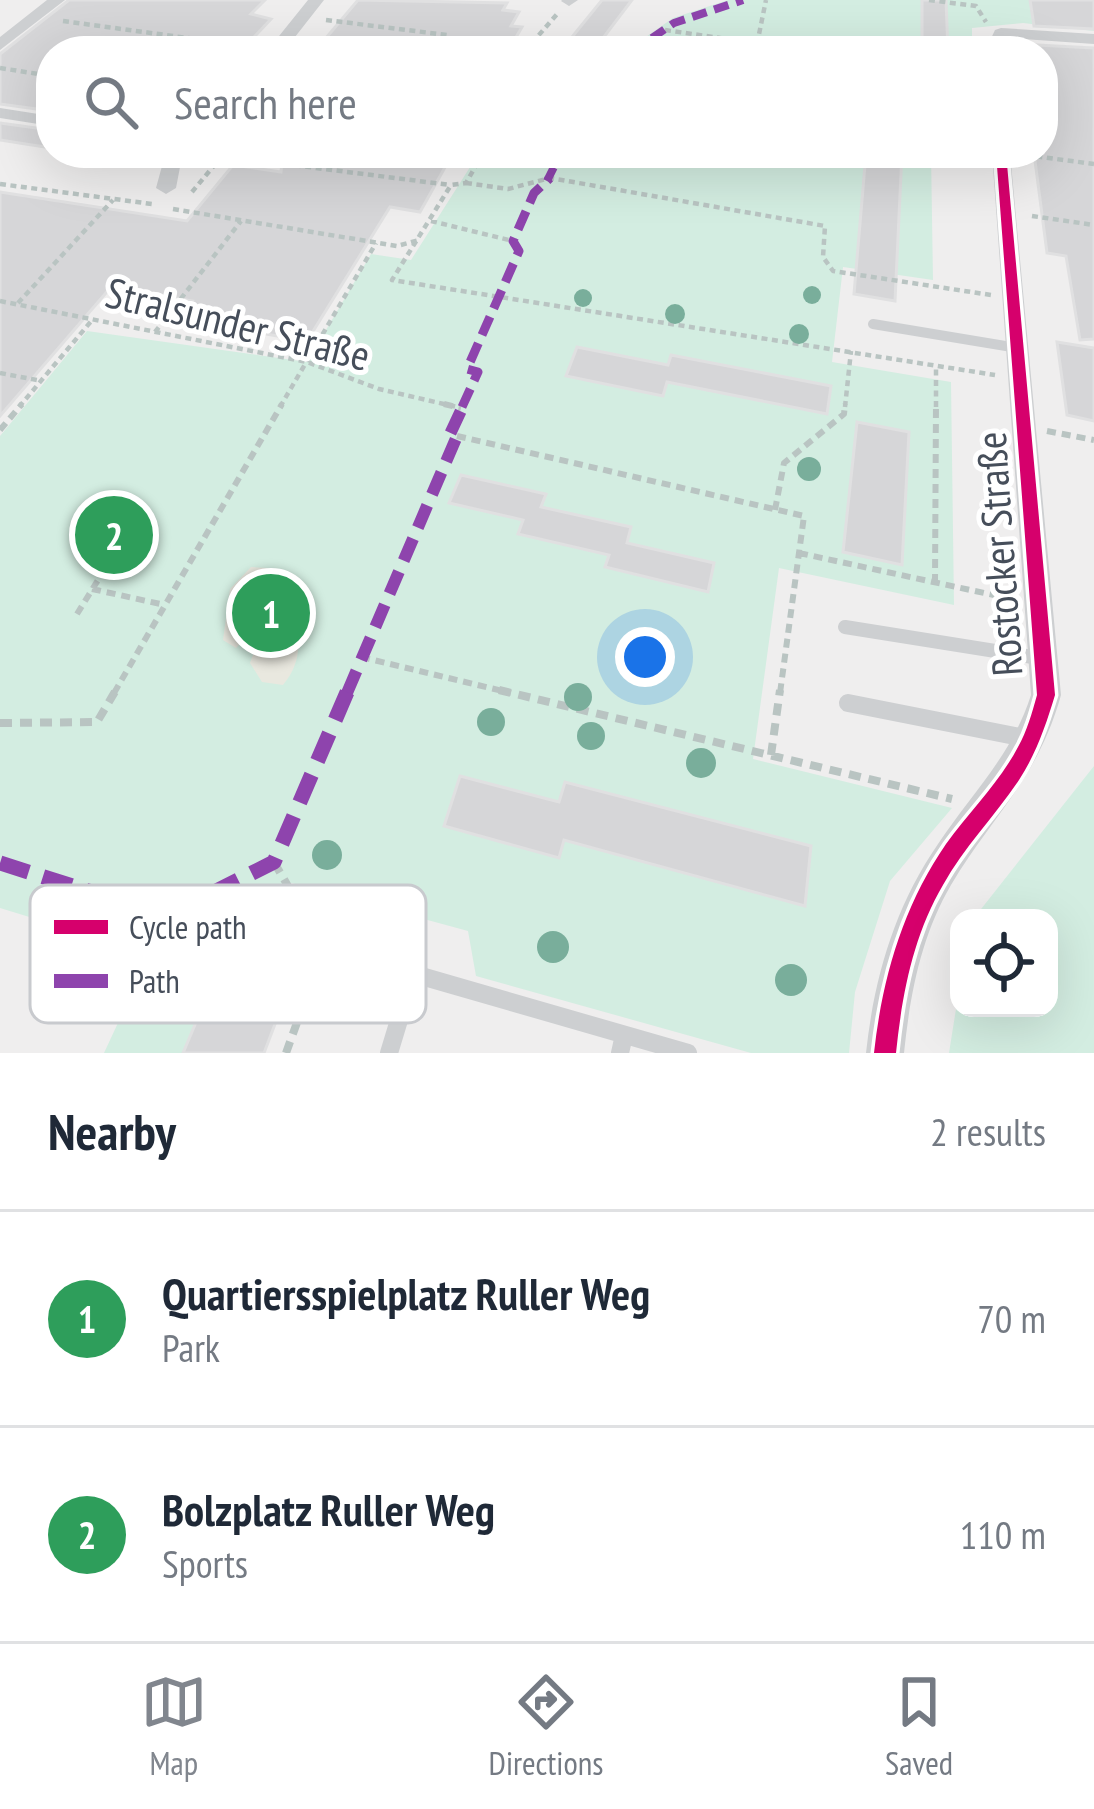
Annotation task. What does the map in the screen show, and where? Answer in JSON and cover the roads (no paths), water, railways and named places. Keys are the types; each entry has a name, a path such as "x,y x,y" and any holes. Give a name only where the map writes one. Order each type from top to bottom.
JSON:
{"street":[{"path":"0,45 57,0"},
{"path":"288,36 316,0"},
{"path":"1000,36 1057,36"},
{"path":"1058,36 1094,38"},
{"path":"0,113 36,119"},
{"path":"166,188 171,168"},
{"name":"Rostocker Straße","path":"885,1053 906,945 937,876 1035,740 1046,695 1002,168"}],"lane":[{"path":"873,324 1018,348"},
{"path":"844,627 1045,659"},
{"path":"848,704 1035,740"},
{"path":"426,978 622,1044 688,1053"},
{"path":"389,1053 398,1023"}],"place":[{"name":"Bolzplatz Ruller Weg","path":"114,535"},
{"name":"Quartiersspielplatz Ruller Weg","path":"271,613"}]}
